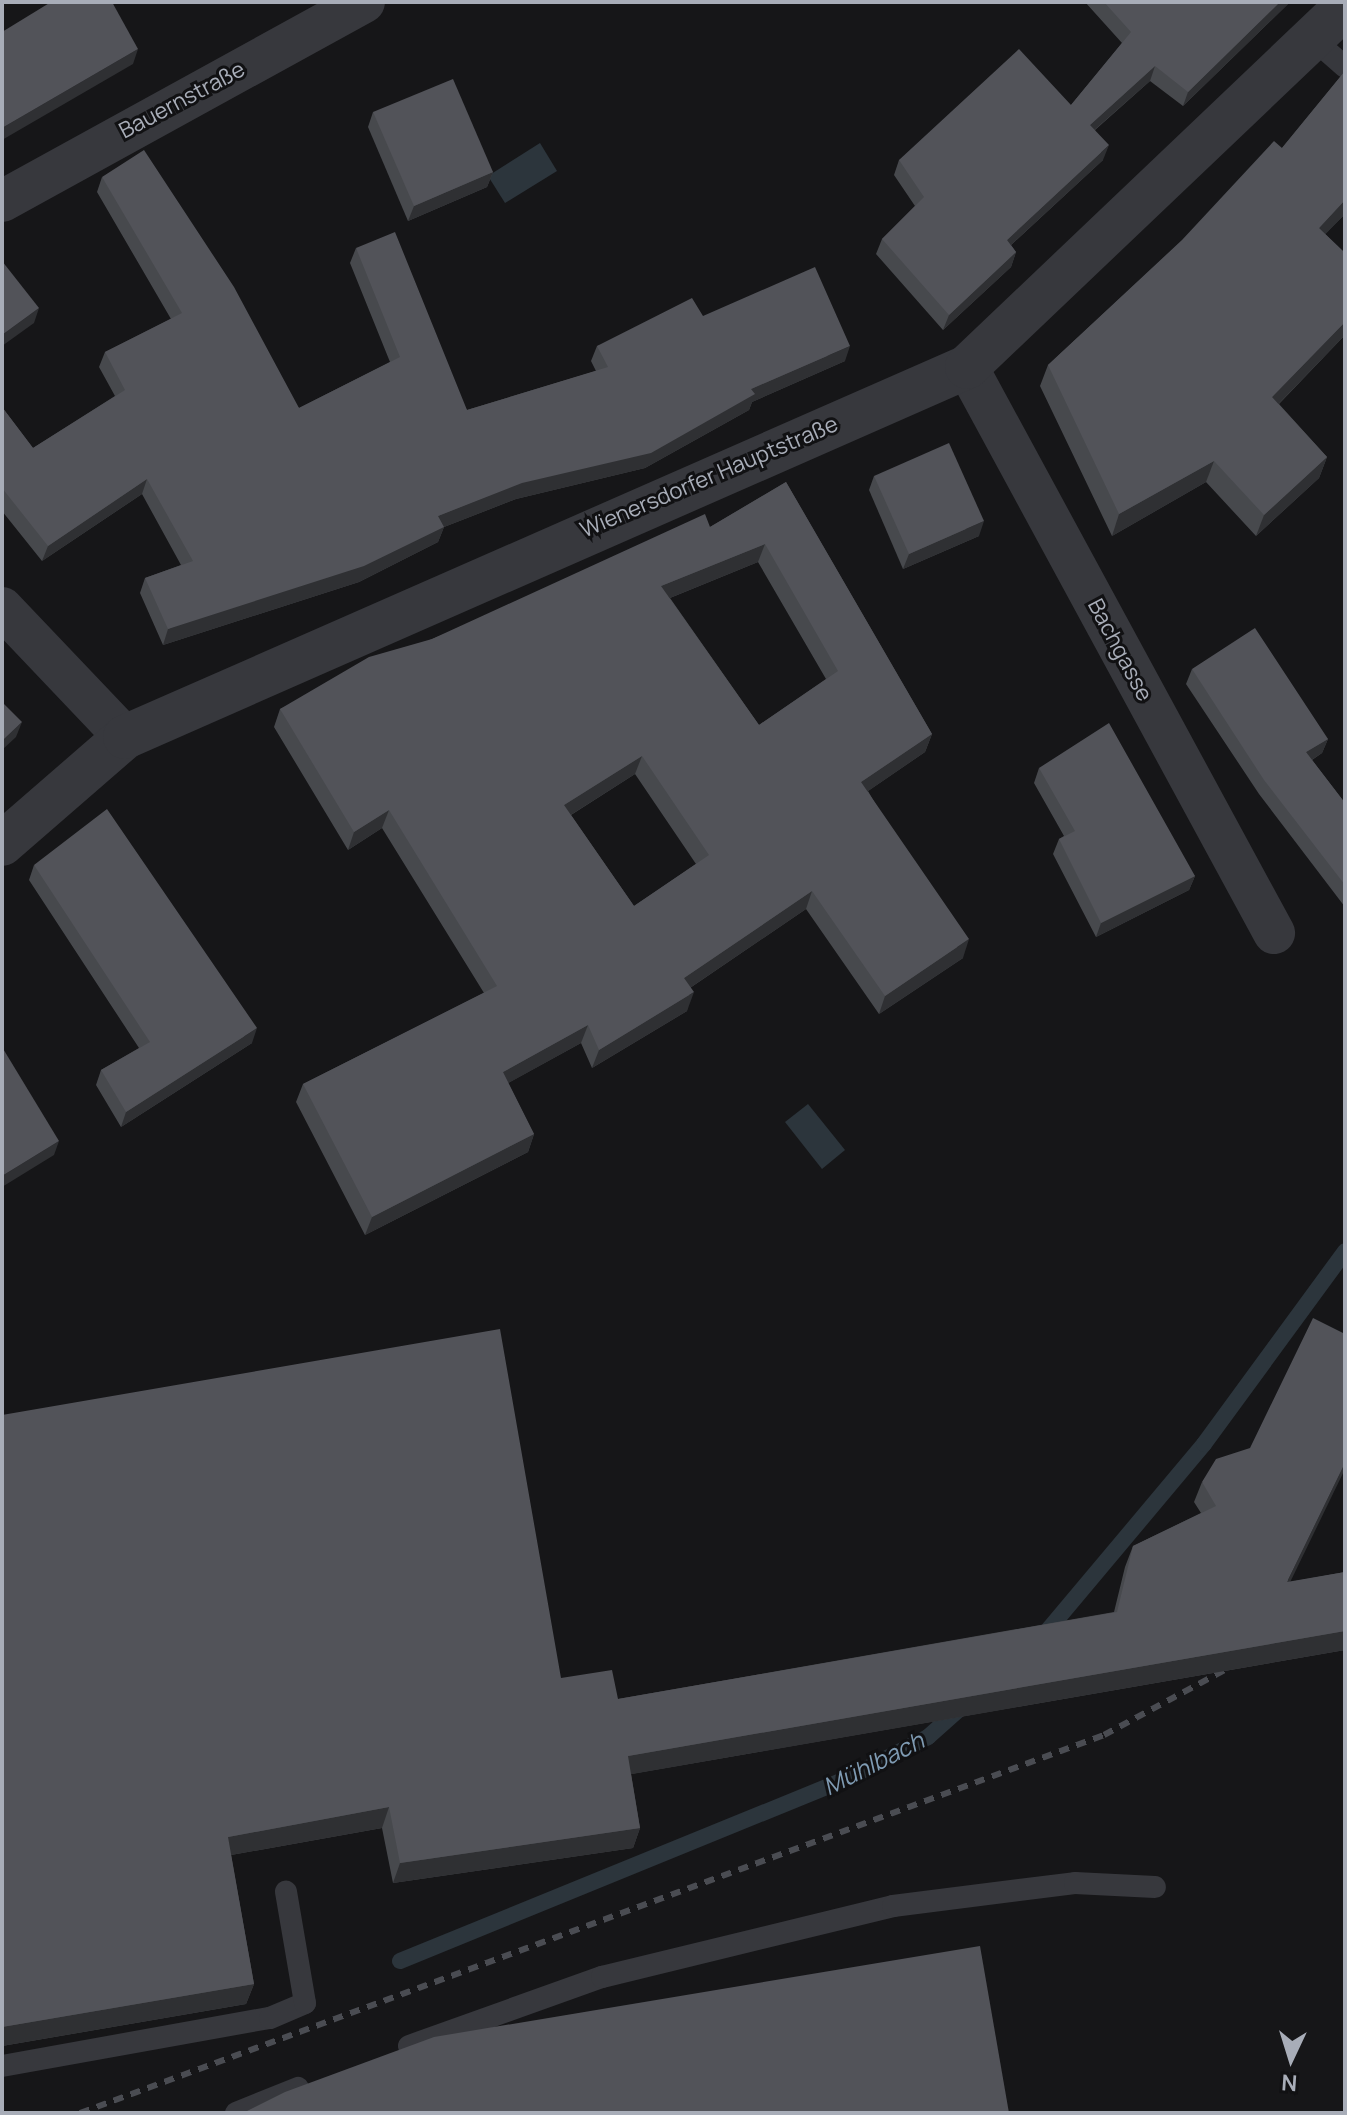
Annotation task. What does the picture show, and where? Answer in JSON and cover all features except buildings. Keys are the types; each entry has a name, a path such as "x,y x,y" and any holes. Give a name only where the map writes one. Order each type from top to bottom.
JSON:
{"street":[{"name":"Bauernstraße","path":"2,201 364,2"},
{"name":"Wienersdorfer Hauptstraße","path":"2,844 125,737 967,367 1345,7"},
{"name":"Bachgasse","path":"967,367 1274,933"},
{"path":"2,608 125,737"}],"lane":[{"path":"1312,38 1345,67"},
{"path":"379,2057 602,1977 893,1906 1075,1883 1155,1887"},
{"path":"2,2066 270,2018 305,2003 286,1892"},
{"path":"236,2113 321,2079"}],"shaded area":[{"path":"540,143 557,171 505,203 488,176"},
{"path":"808,1104 845,1150 822,1169 785,1122"}],"waterway":[{"name":"Mühlbach","path":"1043,1636 1204,1444 1345,1251"},
{"name":"Mühlbach","path":"400,1961 842,1781 928,1737 965,1704"}],"railway":[{"path":"80,2113 1104,1735 1245,1659"}]}
